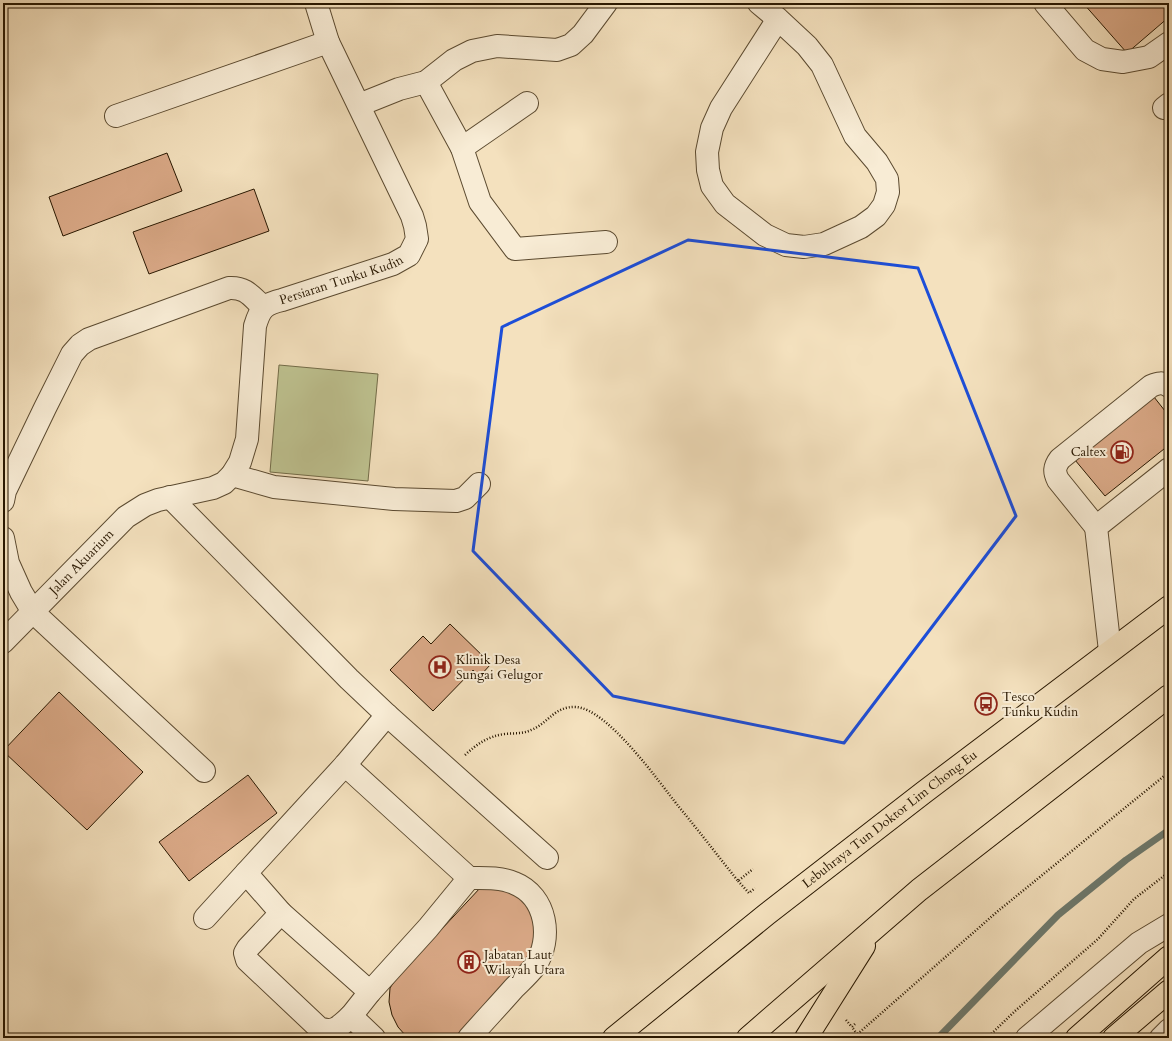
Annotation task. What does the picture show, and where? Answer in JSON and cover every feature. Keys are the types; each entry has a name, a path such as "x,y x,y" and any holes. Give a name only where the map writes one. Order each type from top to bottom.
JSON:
{"highway":[{"name":"Lebuhraya Tun Doktor Lim Chong Eu","path":"614,1038 766,914 1110,650 1169,607"},
{"path":"748,1038 919,890 1169,696"},
{"path":"806,1038 875,928"},
{"path":"1077,1038 1169,957"},
{"path":"1114,1038 1169,991"}],"street":[{"name":"Persiaran Tunku Kudin","path":"170,497 213,488 224,483 232,475 240,462 247,439 255,326 263,307 272,302 290,298 393,264 409,255 417,240 412,216 328,42 316,3"},
{"path":"359,105 399,89 426,82 454,60 472,51 497,46 557,50 570,45 583,34 606,3"},
{"path":"759,3 778,19 807,46 822,65 855,136 877,162 887,179 888,192 884,205 876,216 861,228 824,244 804,247 786,245 765,235 725,204 712,186 708,170 707,152 712,128 721,108 778,19"},
{"path":"1045,3 1085,50 1102,59 1123,62 1149,57 1169,43"},
{"path":"116,116 328,42"},
{"path":"426,82 462,148 480,202 515,249 606,242"},
{"path":"462,148 527,103"},
{"path":"3,501 5,491 44,408 72,354 80,345 89,339 106,332 228,288 236,287 244,289 263,307"},
{"path":"1110,650 1096,527 1058,480 1055,473 1055,466 1060,459 1151,386 1158,383 1169,386"},
{"path":"1096,527 1169,469"},
{"path":"232,475 274,487 394,499 456,501 465,498 479,484"},
{"path":"170,497 349,679 387,715 547,858"},
{"name":"Jalan Akuarium","path":"3,642 126,517 145,505 170,497"},
{"path":"3,538 8,563 21,592 33,612 204,771"},
{"path":"204,918 345,764 387,715"},
{"path":"345,764 469,878 499,879 515,883 530,893 538,904 543,916 546,932 543,948 535,966 469,1038"},
{"path":"246,873 281,913 370,992"},
{"path":"281,913 248,948 245,953 247,960 319,1028 326,1031 332,1030 341,1026 351,1016 370,992 428,928 469,878"},
{"path":"1027,1038 1139,943 1169,925"},
{"path":"351,1016 374,1038"},
{"path":"1161,1038 1169,1030"}],"path":[{"path":"449,770 476,744 488,738 504,734 520,734 542,724 554,713 564,708 577,707 605,721 630,746 748,893 755,888"},
{"path":"853,1038 1004,906 1169,772"},
{"path":"738,880 753,869"},
{"path":"986,1038 1098,939 1134,899 1169,872"},
{"path":"855,1024 852,1027 857,1034"}],"highlighted area":[{"path":"688,240 918,268 1016,516 844,743 613,696 473,551 502,327"}],"green space":[{"path":"279,365 378,374 368,481 270,472"}],"building":[{"path":"1083,3 1169,3 1169,17 1127,53"},
{"path":"167,153 182,191 63,236 49,197"},
{"path":"254,189 269,231 149,274 133,232"},
{"name":"Caltex","path":"1154,397 1169,416 1169,445 1105,496 1075,460"},
{"name":"Klinik Desa Sungai Gelugor","path":"450,624 491,664 479,677 473,670 433,711 390,670 423,636 431,644"},
{"path":"59,692 143,772 87,830 3,751"},
{"path":"248,775 277,813 189,881 159,842"},
{"name":"Jabatan Laut Wilayah Utara","path":"492,885 529,900 541,948 462,1036 458,1038 409,1038 398,1027 392,1015 389,1002 390,988 397,977 481,887"}],"waterway":[{"path":"938,1038 1058,915 1126,860 1169,830"}],"place":[{"name":"Caltex","path":"1122,452"},
{"name":"Klinik Desa Sungai Gelugor","path":"440,667"},
{"name":"Tesco Tunku Kudin","path":"986,704"},
{"name":"Jabatan Laut Wilayah Utara","path":"469,962"}]}
